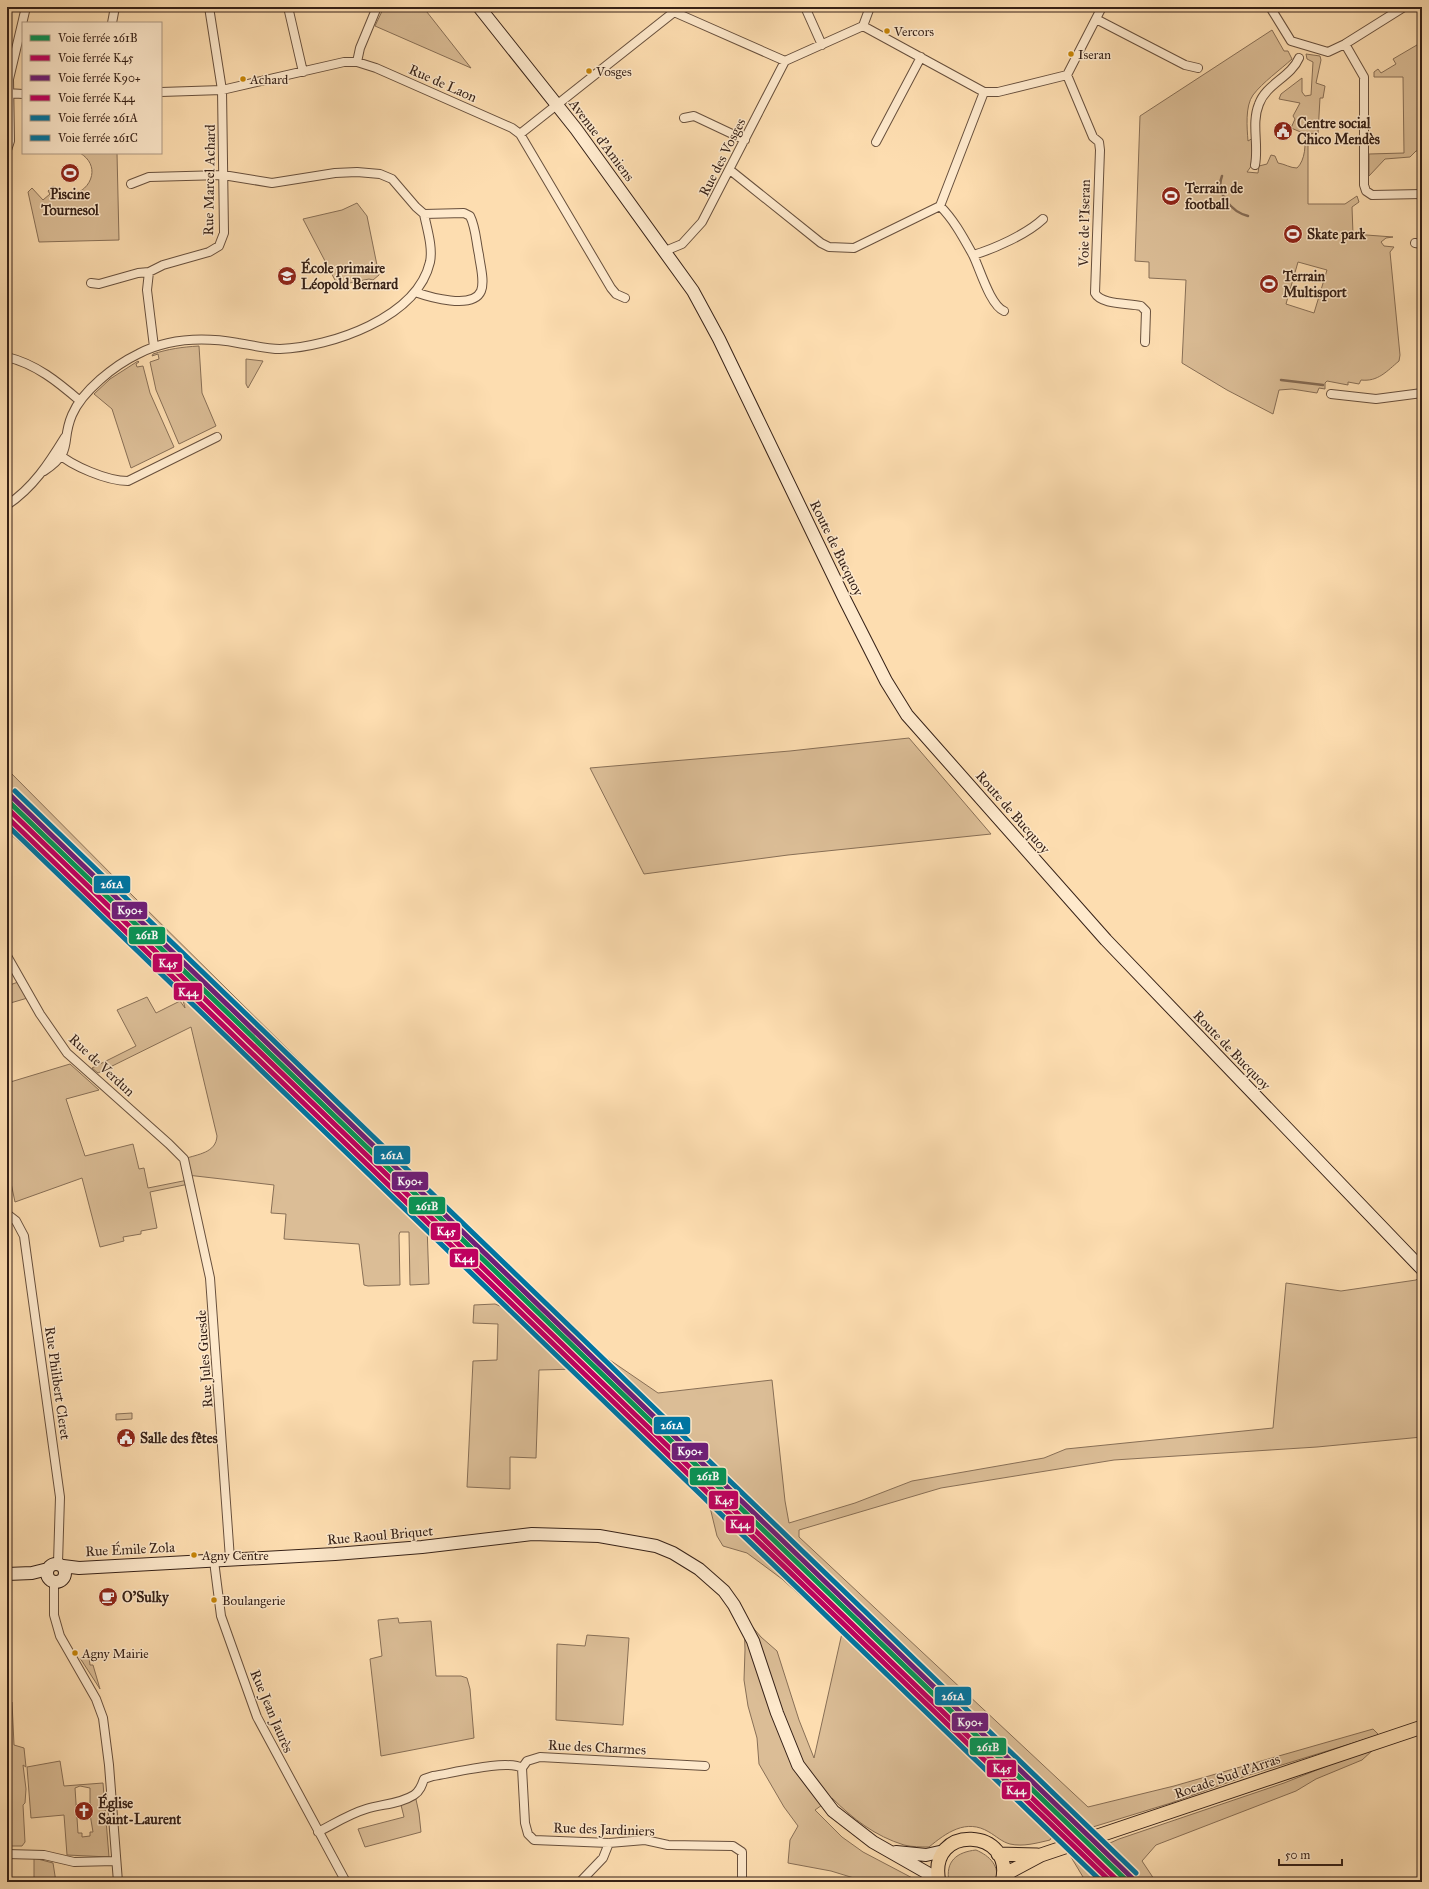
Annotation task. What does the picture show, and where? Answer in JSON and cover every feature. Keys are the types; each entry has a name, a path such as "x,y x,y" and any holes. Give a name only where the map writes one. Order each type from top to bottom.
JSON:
{"main road":[{"name":"Avenue d'Amiens","path":"479,7 557,104 696,295"},
{"name":"Route de Bucquoy","path":"696,295 719,339 845,600 886,681 907,715 1106,940 1422,1269"},
{"name":"Rue Raoul Briquet","path":"230,1560 376,1551 532,1534 599,1536 656,1546 686,1560 724,1590 745,1622 798,1765 806,1778 833,1811 873,1842 893,1852 938,1880"},
{"name":"Rue Émile Zola","path":"7,1574 56,1572 79,1568 230,1560"},
{"name":"Rocade Sud d'Arras","path":"1002,1880 1011,1871 1041,1855 1422,1727"},
{"path":"938,1880 937,1868 944,1851 950,1845 967,1838 985,1842 998,1854 1002,1862 1002,1880"},
{"path":"893,1852 926,1855 944,1851"},
{"name":"Rocade Sud d'Arras","path":"998,1854 1041,1855"}],"street":[{"path":"22,22 26,7"},
{"path":"112,22 115,7"},
{"name":"Rue Marcel Achard","path":"92,283 98,284 138,273 149,272 163,265 213,251 222,242 224,233 222,90 209,7"},
{"path":"288,7 303,72"},
{"path":"357,62 360,48 377,7"},
{"path":"805,7 822,45"},
{"path":"520,134 674,9 785,61 863,26 870,7"},
{"path":"863,26 984,92 998,92 1067,75 1102,7"},
{"path":"1270,7 1291,41 1328,52 1345,44 1404,7"},
{"path":"1096,19 1185,65 1198,68"},
{"path":"7,150 10,141 8,96 9,79 22,24"},
{"path":"1345,44 1364,77 1364,185 1366,191 1372,195 1422,194"},
{"path":"876,142 921,57"},
{"path":"1255,165 1257,148 1256,115 1259,104 1268,91 1296,66 1298,58"},
{"name":"Rue des Vosges","path":"665,251 682,244 697,229 730,170 785,61"},
{"name":"Rue de Laon","path":"162,92 222,90 303,72 335,63 357,62 391,74 512,128 520,134 611,288 616,294 625,298"},
{"name":"Voie de l'Iseran","path":"1067,75 1093,137 1099,142 1100,150 1095,293 1097,297 1105,302 1141,306 1146,311 1145,342"},
{"path":"730,170 821,243 829,247 854,248 940,206 984,92"},
{"path":"8,96 22,94"},
{"path":"684,118 694,116 745,140"},
{"path":"7,505 22,494 60,454 72,414 80,401 101,379 120,364 154,347 167,343 188,340 237,342 278,349 317,344 344,336 375,323 408,300 423,283 430,261 430,240 424,214 392,180 380,174 357,172 335,173 272,183 223,175 149,177 131,184"},
{"path":"940,206 951,217 973,255 994,302 1004,311"},
{"path":"415,292 439,300 470,300 477,296 482,288 481,270 473,223 470,216 464,213 424,214"},
{"path":"973,255 986,251 1036,225 1043,219"},
{"path":"149,272 147,290 154,347"},
{"path":"7,358 31,366 48,374 80,401"},
{"path":"1331,394 1376,399 1422,393"},
{"path":"60,454 75,464 116,481 128,481 217,437"},
{"name":"Rue de Verdun","path":"7,956 40,1014 68,1053 184,1159"},
{"name":"Rue Jules Guesde","path":"184,1159 210,1278 230,1560"},
{"name":"Rue Philibert Cleret","path":"7,1214 16,1221 24,1236 60,1497 54,1615 60,1636 96,1699 103,1718 109,1765 115,1861 118,1882"},
{"name":"Rue Jean Jaurès","path":"214,1561 221,1616 257,1716 346,1882"},
{"name":"Rue des Charmes","path":"522,1768 527,1761 540,1757 705,1766"},
{"path":"318,1832 346,1817 366,1809 400,1801 414,1795 420,1790 424,1780 433,1776 502,1764 517,1764 522,1768"},
{"name":"Rue des Jardiniers","path":"522,1768 526,1823 528,1834 534,1840 609,1842 646,1840 668,1846 733,1846 742,1852 742,1882"},
{"path":"580,1882 603,1858 609,1842"},
{"path":"7,1854 44,1855 74,1862 115,1861"}],"shaded area":[{"path":"384,7 423,7 471,68 375,26"},
{"path":"1272,30 1284,51 1288,51 1292,59 1262,85 1250,100 1247,124 1248,141 1253,138 1252,165 1247,172 1258,173 1259,166 1267,164 1271,155 1275,156 1278,163 1297,168 1302,161 1305,146 1304,137 1303,133 1291,128 1295,119 1293,116 1300,103 1279,99 1281,94 1302,78 1302,92 1305,96 1311,95 1313,62 1307,59 1306,54 1320,56 1321,60 1316,83 1325,86 1323,98 1320,98 1318,133 1308,134 1308,204 1345,204 1357,196 1359,202 1352,207 1353,234 1393,237 1386,238 1381,242 1384,246 1394,247 1390,252 1400,355 1399,361 1377,378 1361,380 1359,384 1348,382 1348,385 1327,381 1325,383 1325,389 1319,388 1317,393 1292,389 1279,390 1273,414 1227,390 1182,363 1186,280 1149,278 1149,262 1135,261 1140,116","holes":["1298,262 1327,270 1314,313 1286,304"]},
{"path":"1422,42 1422,150 1416,151 1410,157 1385,159 1369,176 1369,154 1404,153 1403,77 1374,77 1374,72 1378,69 1381,73 1396,64 1393,59"},
{"path":"81,154 117,154 119,240 39,242 28,192 32,188 43,200 50,194 48,191 53,186 62,192 72,194 80,191 87,186 91,178 92,169 88,161"},
{"path":"357,203 367,216 379,275 373,280 369,279 340,285 336,282 303,219 342,210"},
{"path":"199,346 202,393 216,426 179,444 156,390 150,362 159,359 158,354 152,356 153,354 175,348"},
{"path":"246,359 263,361 248,388 246,384"},
{"path":"138,361 139,362 136,364 137,367 143,366 150,393 174,447 131,468 112,409 94,394 110,379"},
{"path":"909,738 991,834 788,855 644,874 590,768 790,751"},
{"path":"7,769 331,1092 598,1352 658,1393 772,1380 785,1501 789,1523 855,1503 912,1481 1044,1458 1066,1449 1273,1428 1286,1283 1341,1291 1416,1280 1422,1275 1422,1437 1317,1447 1114,1460 941,1488 799,1530 799,1537 1088,1807 1174,1786 1373,1729 1379,1735 1246,1776 1171,1803 1083,1830 778,1539 769,1527 769,1520 765,1516 748,1508 502,1273 44,828 7,789"},
{"path":"7,813 193,992 261,1060 302,1095 309,1104 741,1521 761,1544 1055,1832 1050,1840 1025,1845 1015,1845 1004,1842 981,1828 972,1826 949,1832 929,1847 907,1846 874,1832 848,1813 832,1798 815,1810 842,1837 863,1852 920,1882 867,1882 831,1871 788,1863 790,1840 798,1826 784,1807 759,1764 757,1738 748,1706 744,1680 744,1617 761,1637 777,1651 799,1720 814,1758 842,1633 782,1579 747,1553 723,1546 717,1536 707,1495 577,1369 539,1370 536,1458 510,1457 510,1489 467,1487 473,1361 497,1360 498,1324 473,1323 474,1305 495,1304 500,1306 507,1302 427,1225 429,1284 410,1285 409,1232 400,1232 400,1285 368,1286 364,1285 359,1244 284,1239 286,1214 271,1213 274,1185 187,1175 184,1159 210,1149 216,1142 217,1136 191,1027 98,1073 92,1068 136,1046 117,1010 147,997 156,1013 180,1001 185,1008 181,992 162,970 7,831"},
{"path":"21,981 31,997 7,1004 7,986"},
{"path":"70,1064 99,1090 66,1099 85,1156 133,1144 139,1169 144,1168 148,1188 188,1180 189,1184 150,1192 157,1228 141,1231 141,1234 123,1237 124,1241 100,1247 82,1178 15,1202 7,1164 7,1083"},
{"path":"132,1413 132,1419 116,1420 116,1414"},
{"path":"398,1618 399,1623 431,1621 436,1676 461,1676 467,1678 470,1689 474,1738 381,1756 370,1659 382,1656 378,1620"},
{"path":"587,1635 629,1638 623,1725 556,1720 557,1644 585,1646"},
{"path":"89,1657 90,1665 93,1665 100,1689 80,1658"},
{"path":"7,1702 12,1702 14,1745 24,1748 26,1767 23,1765 26,1789 25,1803 23,1805 25,1842 22,1846 7,1846"},
{"path":"1373,1750 1362,1760 1316,1779 1296,1791 1156,1845 1142,1861 1156,1882 1137,1882 1101,1847 1119,1839 1284,1783 1342,1760"},
{"path":"60,1761 64,1786 103,1783 109,1857 67,1855 64,1815 31,1818 27,1767","holes":["80,1786 90,1788 90,1814 93,1832 90,1832 90,1836 82,1837 82,1833 78,1833 75,1788"]},
{"path":"415,1795 421,1832 365,1847 358,1829 404,1817 400,1801"},
{"path":"976,1850 986,1855 993,1862 997,1871 996,1882 949,1882 949,1868 954,1859 958,1855"},
{"path":"1075,1852 1106,1882 1086,1882 1071,1857"},
{"path":"34,1858 53,1863 56,1882 34,1882"}],"waterway":[{"path":"1222,176 1220,182 1221,189 1226,201 1236,210 1248,216"},
{"path":"1281,380 1323,385"}],"rail line":[{"name":"261A","path":"15,791 1136,1873"},
{"name":"K90+","path":"11,796 1132,1878"},
{"name":"261B","path":"7,800 1128,1882"},
{"name":"K45","path":"7,808 1119,1882"},
{"name":"K44","path":"7,817 1111,1882"},
{"name":"261C","path":"7,825 1102,1882"}],"place":[{"name":"Vercors","path":"887,31"},
{"name":"Iseran","path":"1071,54"},
{"name":"Vosges","path":"589,71"},
{"name":"Achard","path":"243,79"},
{"name":"Centre social Chico Mendès","path":"1283,131"},
{"name":"Piscine Tournesol","path":"70,173"},
{"name":"Terrain de football","path":"1171,196"},
{"name":"Skate park","path":"1293,234"},
{"name":"École primaire Léopold Bernard","path":"287,276"},
{"name":"Terrain Multisport","path":"1269,284"},
{"name":"Salle des fêtes","path":"126,1438"},
{"name":"Agny Centre","path":"194,1555"},
{"name":"O'Sulky","path":"108,1597"},
{"name":"Boulangerie","path":"214,1600"},
{"name":"Agny Mairie","path":"75,1653"},
{"name":"Église Saint-Laurent","path":"84,1811"}]}
